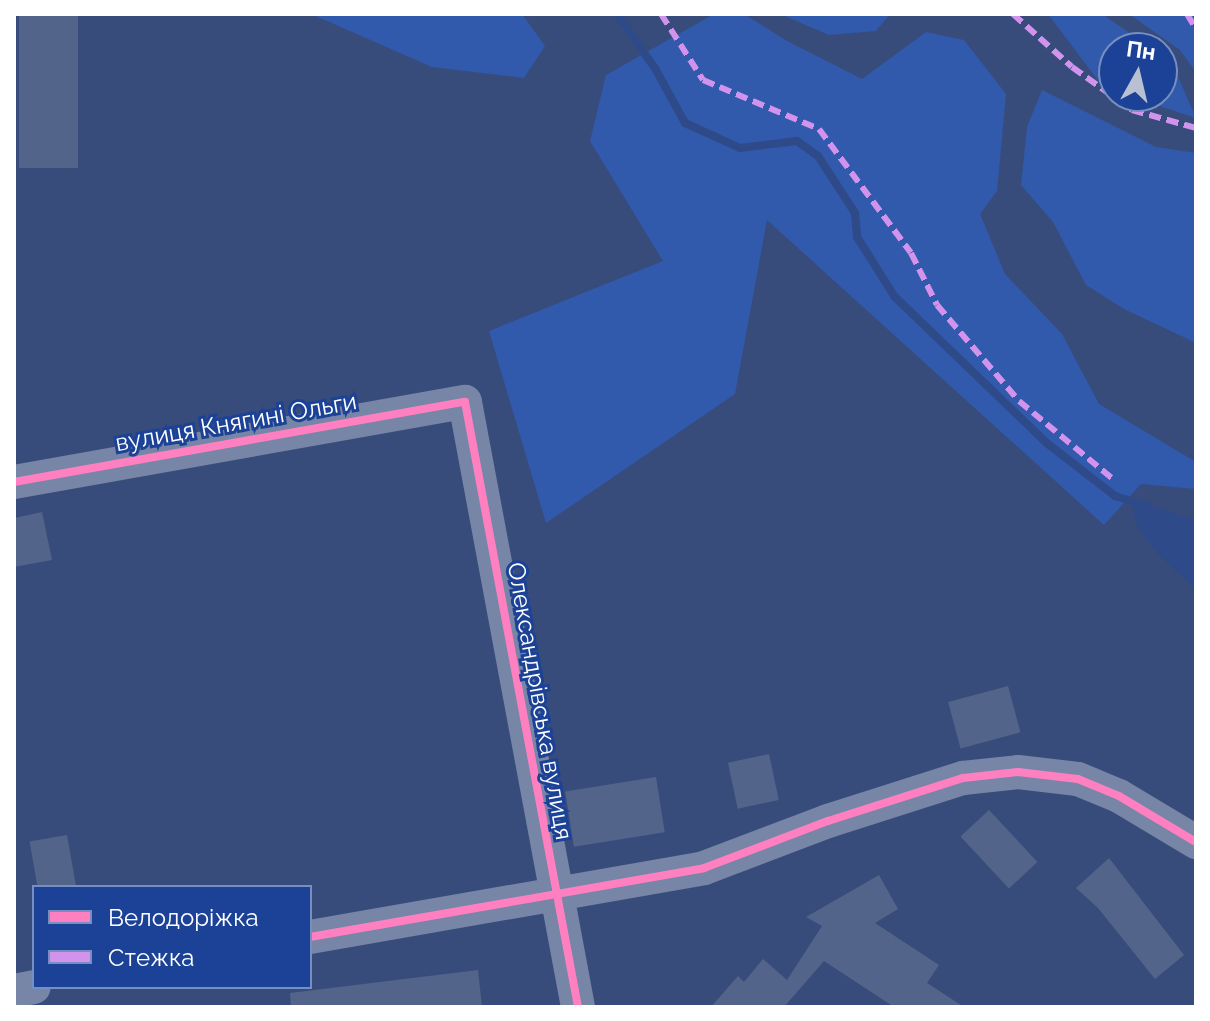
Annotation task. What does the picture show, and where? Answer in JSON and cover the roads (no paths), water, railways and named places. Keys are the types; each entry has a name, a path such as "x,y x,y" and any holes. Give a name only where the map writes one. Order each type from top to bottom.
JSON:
{"street":[{"name":"вулиця Княгині Ольги","path":"14,482 465,402"},
{"name":"Олександрівська вулиця","path":"465,402 578,1007"},
{"path":"312,937 704,868 828,821 963,778 1018,772 1078,779 1119,796 1196,842"}],"waterway":[{"path":"617,14 656,70 685,123 740,148 797,141 818,156 855,213 857,237 895,297 1048,444 1115,496 1147,506"}]}
